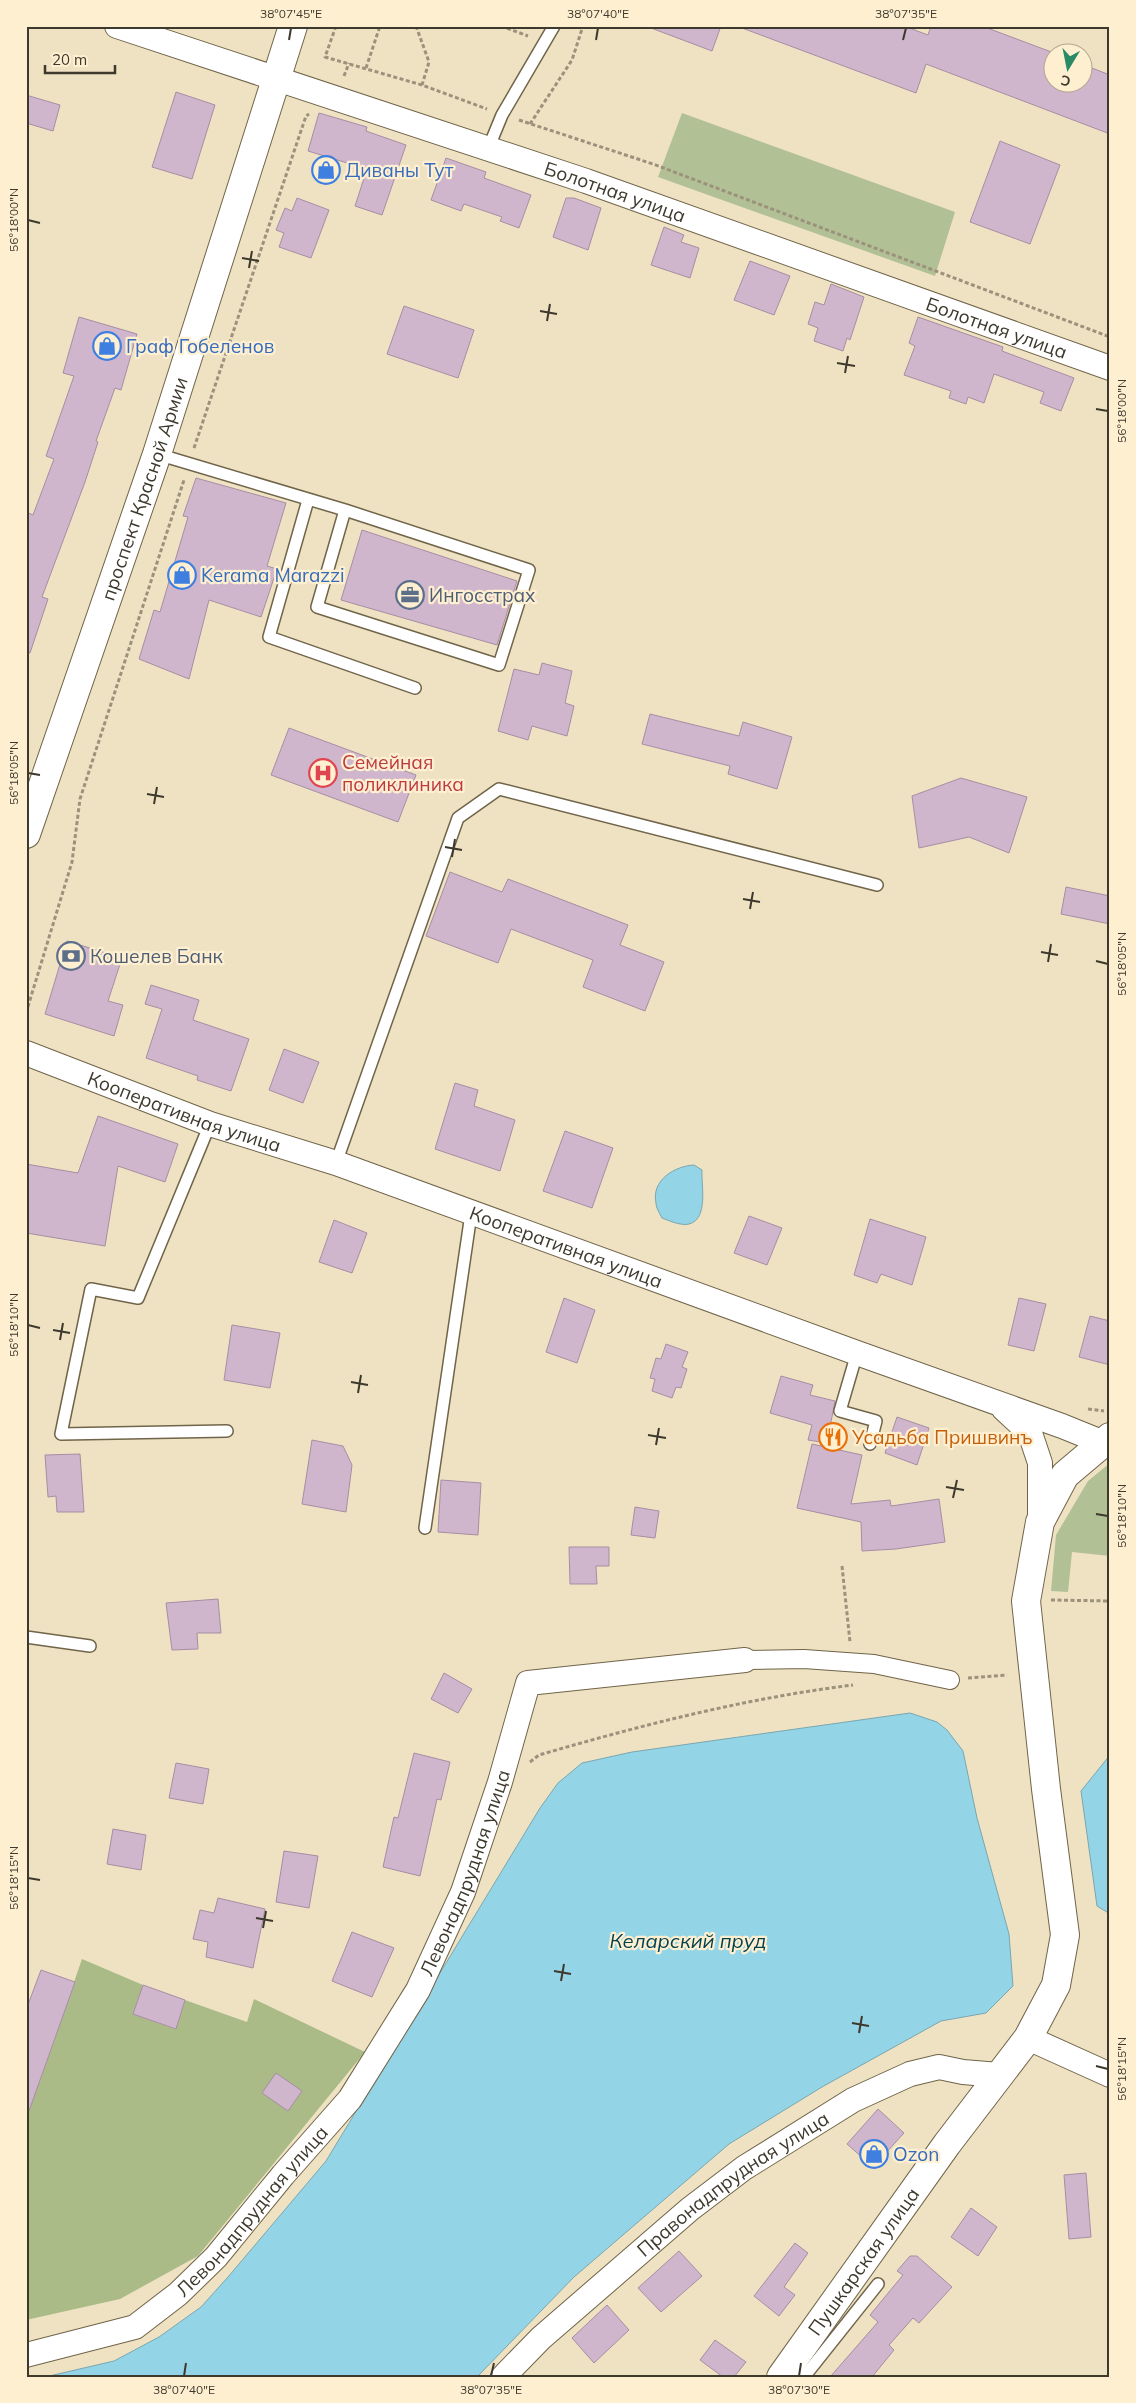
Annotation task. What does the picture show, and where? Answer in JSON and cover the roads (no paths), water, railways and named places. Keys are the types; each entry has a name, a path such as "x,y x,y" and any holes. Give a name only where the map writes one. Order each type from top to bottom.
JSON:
{"street":[{"name":"Болотная улица","path":"117,26 586,181 1110,368"},
{"name":"проспект Красной Армии","path":"26,834 157,454 293,26"},
{"name":"Кооперативная улица","path":"26,1053 210,1124 336,1163 471,1214 857,1353 1107,1440"},
{"path":"995,1402 1030,1433 1040,1463 1040,1522"},
{"name":"Пушкарская улица","path":"781,2377 946,2144 1028,2038 1056,1985 1065,1935 1046,1789 1026,1601 1040,1522 1065,1475 1107,1440"},
{"name":"Левонадпрудная улица","path":"26,2355 135,2327 178,2294 216,2257 283,2175 350,2098 418,1990 463,1892 500,1782 528,1683 744,1660 804,1659 874,1664 893,1670 950,1680"},
{"path":"1028,2038 1110,2075"},
{"name":"Правонадпрудная улица","path":"503,2377 541,2338 690,2209 744,2168 837,2109 910,2074 939,2067 963,2072 999,2075"}],"lane":[{"path":"488,149 502,115 546,43 554,26"},
{"path":"157,454 345,510 528,570 499,665 317,607 345,510"},
{"path":"308,500 269,637 415,688"},
{"path":"336,1163 458,818 499,789 877,885"},
{"path":"210,1124 138,1298 91,1288 61,1434 227,1431"},
{"path":"424,1528 471,1214"},
{"path":"857,1353 840,1412 876,1421 870,1444"},
{"path":"26,1637 90,1646"},
{"path":"804,2377 878,2284"}],"water":[{"path":"694,1165 702,1170 703,1200 699,1215 695,1221 689,1224 676,1223 662,1218 657,1207 655,1195 661,1181 672,1171"},
{"name":"Келарский пруд","path":"910,1713 937,1722 947,1730 963,1751 977,1818 1009,1934 1013,1986 986,2013 941,2021 822,2087 729,2144 574,2277 477,2377 45,2377 114,2361 159,2337 201,2307 228,2277 326,2161 540,1808 558,1783 582,1763 632,1752"},
{"path":"1110,1755 1110,1914 1097,1906 1081,1791"}],"place":[{"name":"Диваны Тут","path":"326,170"},
{"name":"Граф Гобеленов","path":"107,346"},
{"name":"Kerama Marazzi","path":"182,575"},
{"name":"Ингосстрах","path":"410,595"},
{"name":"Семейная поликлиника","path":"323,773"},
{"name":"Кошелев Банк","path":"71,956"},
{"name":"Усадьба Пришвинъ","path":"833,1437"},
{"name":"Ozon","path":"874,2154"}]}
